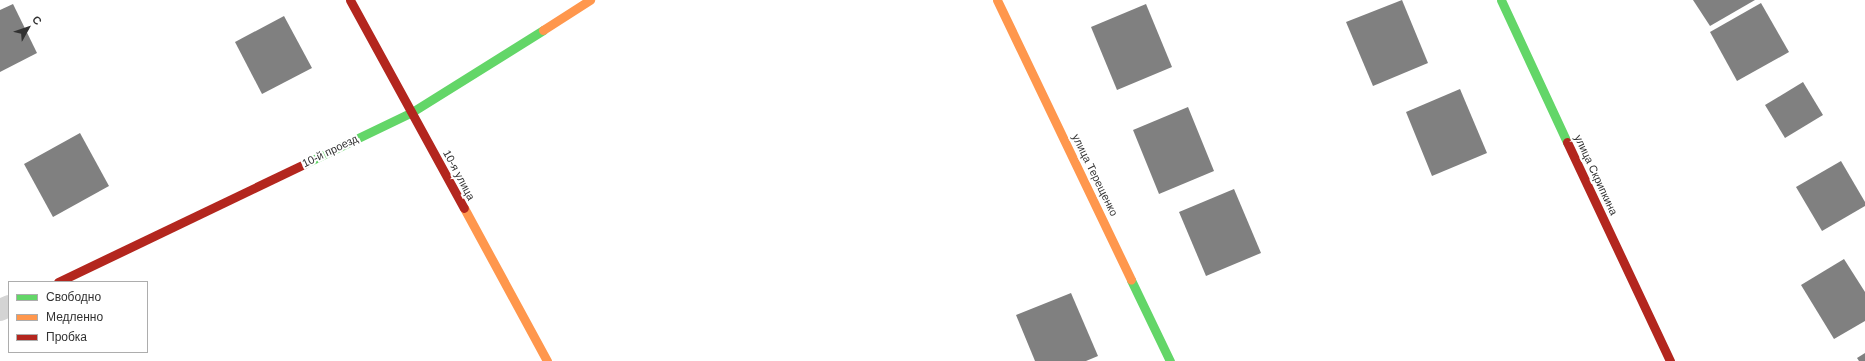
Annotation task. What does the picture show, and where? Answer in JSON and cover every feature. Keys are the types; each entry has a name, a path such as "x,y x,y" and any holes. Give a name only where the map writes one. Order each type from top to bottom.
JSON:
{"street":[{"name":"10-я улица","path":"350,0 547,361"},
{"name":"10-й проезд","path":"60,281 412,112 590,0"},
{"name":"улица Терещенко","path":"997,0 1170,361"},
{"name":"улица Скрипкина","path":"1501,0 1670,361"}],"building":[{"path":"1402,0 1428,63 1373,86 1346,22"},
{"path":"1693,0 1755,0 1710,26"},
{"path":"1761,3 1789,52 1737,81 1710,32"},
{"path":"13,4 37,53 0,72 0,10"},
{"path":"1146,4 1172,67 1117,90 1091,27"},
{"path":"284,16 312,68 262,94 235,42"},
{"path":"1803,82 1823,115 1785,138 1765,105"},
{"path":"1460,89 1487,153 1432,176 1406,112"},
{"path":"1188,107 1214,171 1159,194 1133,130"},
{"path":"80,133 109,186 53,217 24,164"},
{"path":"1841,161 1865,202 1865,206 1822,231 1796,187"},
{"path":"1234,189 1261,253 1206,276 1179,212"},
{"path":"1844,259 1865,292 1865,321 1834,339 1801,285"},
{"path":"1071,293 1098,356 1086,361 1035,361 1016,315"},
{"path":"1865,353 1865,361 1859,361 1857,358"}],"traffic: fast":[{"path":"1501,0 1567,142"},
{"path":"304,164 412,112 543,30"},
{"path":"1131,280 1170,361"}],"traffic: slow":[{"path":"543,30 590,0"},
{"path":"997,0 1131,280"},
{"path":"464,208 547,361"}],"traffic: jam":[{"path":"350,0 464,208"},
{"path":"1567,142 1670,361"},
{"path":"60,281 304,164"}]}
